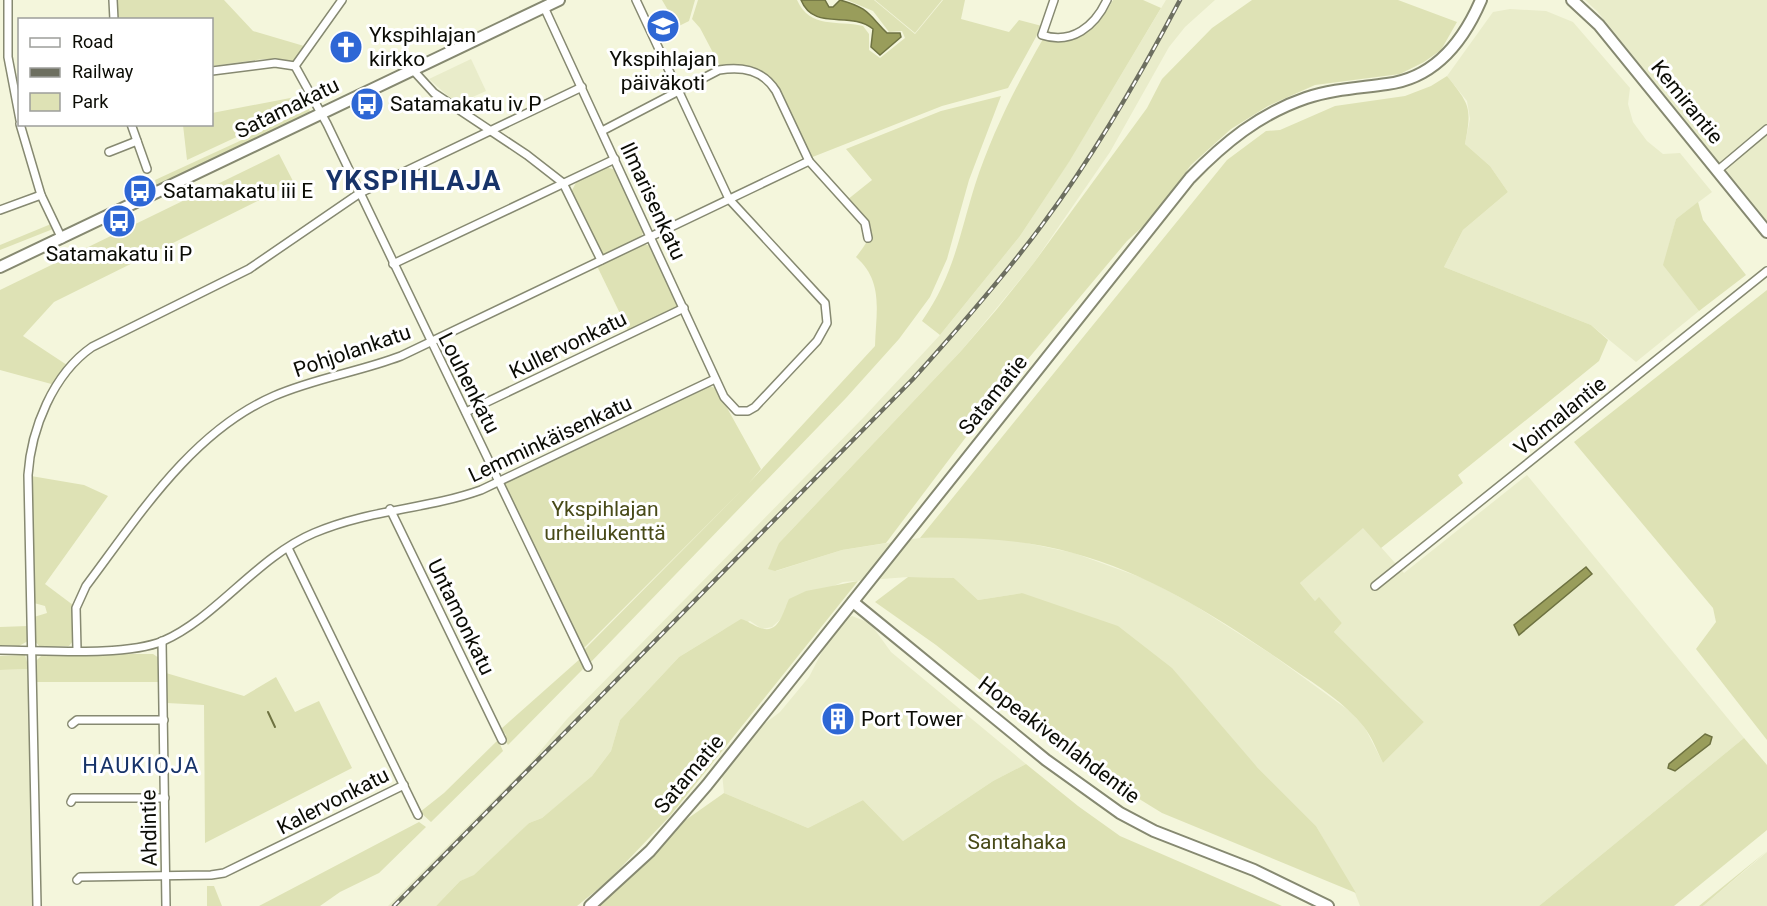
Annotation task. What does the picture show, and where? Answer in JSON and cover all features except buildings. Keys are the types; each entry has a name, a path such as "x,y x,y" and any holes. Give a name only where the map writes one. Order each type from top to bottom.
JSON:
{"street":[{"path":"8,0 4,27 18,110"},
{"path":"113,0 114,18"},
{"path":"213,71 275,63 296,66 342,0"},
{"name":"Satamakatu","path":"0,267 560,0"},
{"path":"636,0 729,199"},
{"path":"1054,0 1042,35 1062,37 1081,31 1094,24 1107,0"},
{"name":"Satamatie","path":"590,906 624,876 677,821 1190,178 1225,143 1257,120 1305,99 1352,87 1400,82 1422,73 1452,51 1481,0"},
{"name":"Kemirantie","path":"1572,0 1599,25 1767,232"},
{"name":"Ilmarisenkatu","path":"544,7 715,378 733,408 748,411 763,400 817,341 827,323 827,313 821,297 729,199"},
{"name":"Louhenkatu","path":"296,66 322,114 429,342 466,412 588,667"},
{"path":"602,131 719,70 729,68 757,72 769,81 809,161 865,223 868,238"},
{"path":"412,69 434,93 563,183 601,260"},
{"path":"37,906 29,460 42,416 65,375 80,355 92,347 249,269 360,193 582,87"},
{"path":"21,126 41,195 62,239"},
{"path":"132,126 147,169"},
{"path":"1717,171 1767,129"},
{"path":"109,152 136,141"},
{"path":"393,264 615,159"},
{"name":"Pohjolankatu","path":"77,650 76,608 81,593 171,477 206,440 272,396 304,384 373,366 429,342 809,161"},
{"path":"0,210 41,195"},
{"name":"Voimalantie","path":"1375,586 1767,271"},
{"name":"Kullervonkatu","path":"466,412 684,308"},
{"name":"Lemminkäisenkatu","path":"0,650 134,648 162,641 191,624 246,578 312,534 340,522 390,509 440,502 500,483 715,378"},
{"name":"Untamonkatu","path":"390,509 502,740"},
{"name":"Kalervonkatu","path":"77,880 80,877 224,873 404,785 288,548"},
{"name":"Hopeakivenlahdentie","path":"853,603 1046,760 1120,813 1154,831 1291,887 1328,906"},
{"name":"Ahdintie","path":"162,641 166,906"},
{"path":"72,724 77,720 164,720"},
{"path":"404,785 418,815"},
{"path":"71,802 73,798 165,798"}],"shaded area":[{"path":"801,0 825,0 829,7 833,7 840,0 850,3 867,12 887,33 900,33 901,37 880,55 871,47 873,29 854,21 814,15 807,10"},
{"path":"1166,0 1215,0 1185,27 1169,47 1110,152 1033,264 961,351 779,543 776,571 842,550 920,538 976,537 1017,541 1074,553 1148,580 1194,605 1271,654 1351,712 1365,728 1383,763 1424,722 1334,632 1342,623 1319,598 1315,601 1300,583 1363,527 1404,573 1527,475 1744,738 1539,906 1360,906 1355,893 1316,826 1257,767 1022,593 978,600 954,578 908,577 843,582 786,606 784,616 772,627 762,629 750,621 723,630 679,657 620,720 611,751 592,776 569,796 542,818 529,823 474,876 460,881 436,906 388,906 531,762 567,719 864,417 940,335 1020,236 1068,163"},
{"path":"1585,0 1767,0 1767,222 1597,11"},
{"path":"1510,9 1546,11 1573,22 1630,88 1628,104 1633,122 1647,141 1663,154 1680,153 1712,192 1676,219 1664,265 1699,311 1636,362 1591,325 1444,267 1463,230 1508,192 1490,166 1465,144 1470,119 1467,101 1447,76 1493,12"},
{"path":"471,59 486,91 457,104 429,79"},
{"path":"1586,567 1592,574 1519,635 1514,625"},
{"path":"852,616 870,623 891,652 1026,764 993,781 903,841 863,800 808,828 724,793 722,773 760,727 780,712 809,677 826,644 844,620"},
{"path":"29,669 33,906 0,906 0,670"},
{"path":"1705,734 1712,737 1710,744 1675,771 1668,768 1669,764"},
{"path":"1767,852 1767,906 1703,906"}],"green space":[{"path":"117,0 224,0 253,31 304,46 294,61 264,59 213,66 213,18 118,18"},
{"path":"662,0 695,0 689,21 677,27 675,24 669,26 667,19 672,17"},
{"path":"698,0 797,0 809,15 817,19 863,26 869,34 869,50 880,58 905,38 902,31 889,32 873,11 847,0 874,0 915,34 943,0 965,0 961,19 1009,32 1019,20 1042,26 1008,88 942,106 810,158 789,107 770,79 757,70 740,65 720,66 700,28 692,19"},
{"path":"875,0 942,0 915,33"},
{"path":"1113,0 1143,0 1161,8 1069,162 1020,236 940,335 922,321 942,288 949,271 975,185 1014,92 1043,39 1066,40 1085,33 1100,19"},
{"path":"1252,0 1398,0 1457,22 1441,50 1400,74 1315,85 1268,106 1231,129 1191,165 1151,219 1127,241 997,396 886,543 842,550 775,571 768,569 779,543 961,351 997,309 1033,264 1147,108 1162,79 1212,28"},
{"path":"1447,76 1467,107 1468,122 1465,144 1490,166 1508,192 1463,230 1444,267 1591,325 1608,340 1599,361 1458,475 1463,483 1381,548 1363,528 1300,583 1315,601 1319,597 1342,623 1334,632 1424,722 1383,763 1364,727 1331,695 1215,617 1160,587 1103,562 1054,548 997,540 920,538 1227,160 1266,131 1280,130 1335,106 1405,96 1431,86"},
{"path":"306,95 310,103 187,160 183,126 213,126 213,113"},
{"name":"Ykspihlajan urheilukenttä","path":"1001,96 969,180 947,259 930,297 899,339 846,398 589,664 584,650 743,489 583,649 504,484 708,386 716,388 761,469 749,483 875,346 877,309 875,287 865,267 856,257 868,239 870,227 847,200 872,180 846,149 941,111"},
{"path":"309,109 311,114 157,187 155,180"},
{"path":"279,154 294,183 54,302 23,336 67,365 55,385 0,370 0,290"},
{"path":"606,167 616,170 644,231 640,238 605,255 600,253 571,192 577,181"},
{"path":"1698,202 1703,220 1746,275 1699,311 1663,265 1676,219"},
{"path":"51,224 53,229 0,250 0,245"},
{"path":"643,244 651,246 678,306 628,330 597,266"},
{"path":"1767,290 1767,740 1696,649 1716,622 1713,608 1574,442"},
{"path":"31,476 84,485 108,496 45,584 73,605 73,641 69,646 40,647 34,640 34,617 47,613 45,606 34,603"},
{"path":"908,577 954,578 978,600 1022,593 1118,626 1172,668 1257,767 1316,826 1356,893 1162,813 1097,773 936,645 875,602"},
{"path":"858,581 670,816 608,881 577,906 436,906 460,881 474,875 529,823 542,818 592,776 611,751 620,720 679,657 741,619 758,627 771,629 782,616 789,599 806,591"},
{"path":"28,626 28,641 19,646 0,645 0,627"},
{"path":"43,654 153,654 159,658 159,682 37,682 37,660"},
{"path":"25,655 29,669 0,670 0,656"},
{"path":"581,658 585,667 508,745 503,738 506,735 501,729"},
{"path":"166,673 244,696 276,677 295,712 319,701 352,768 205,843 204,705 167,703"},
{"path":"1744,738 1767,765 1767,830 1674,906 1539,906"},
{"path":"498,740 503,751 431,822 420,812 444,793"},
{"name":"Santahaka","path":"1026,764 1120,836 1282,906 595,906 649,858 680,824 724,793 808,828 863,800 903,841 993,781"},
{"path":"419,822 426,827 379,873 340,892 320,906 259,906"},
{"path":"1767,851 1703,906 1699,906"},
{"path":"207,886 214,886 222,906 207,906"}],"waterway":[{"path":"268,712 275,727"}],"railway":[{"path":"394,906 913,379 963,323 1027,245 1080,171 1149,58 1180,0"}],"place":[{"name":"Ykspihlajan päiväkoti","path":"663,26"},
{"name":"Ykspihlajan kirkko","path":"346,47"},
{"name":"Satamakatu iv P","path":"367,104"},
{"name":"Satamakatu iii E","path":"140,191"},
{"name":"Satamakatu ii P","path":"119,221"},
{"name":"Port Tower","path":"838,719"}],"district":[{"name":"YKSPIHLAJA","path":"414,181"},
{"name":"HAUKIOJA","path":"141,765"}]}
